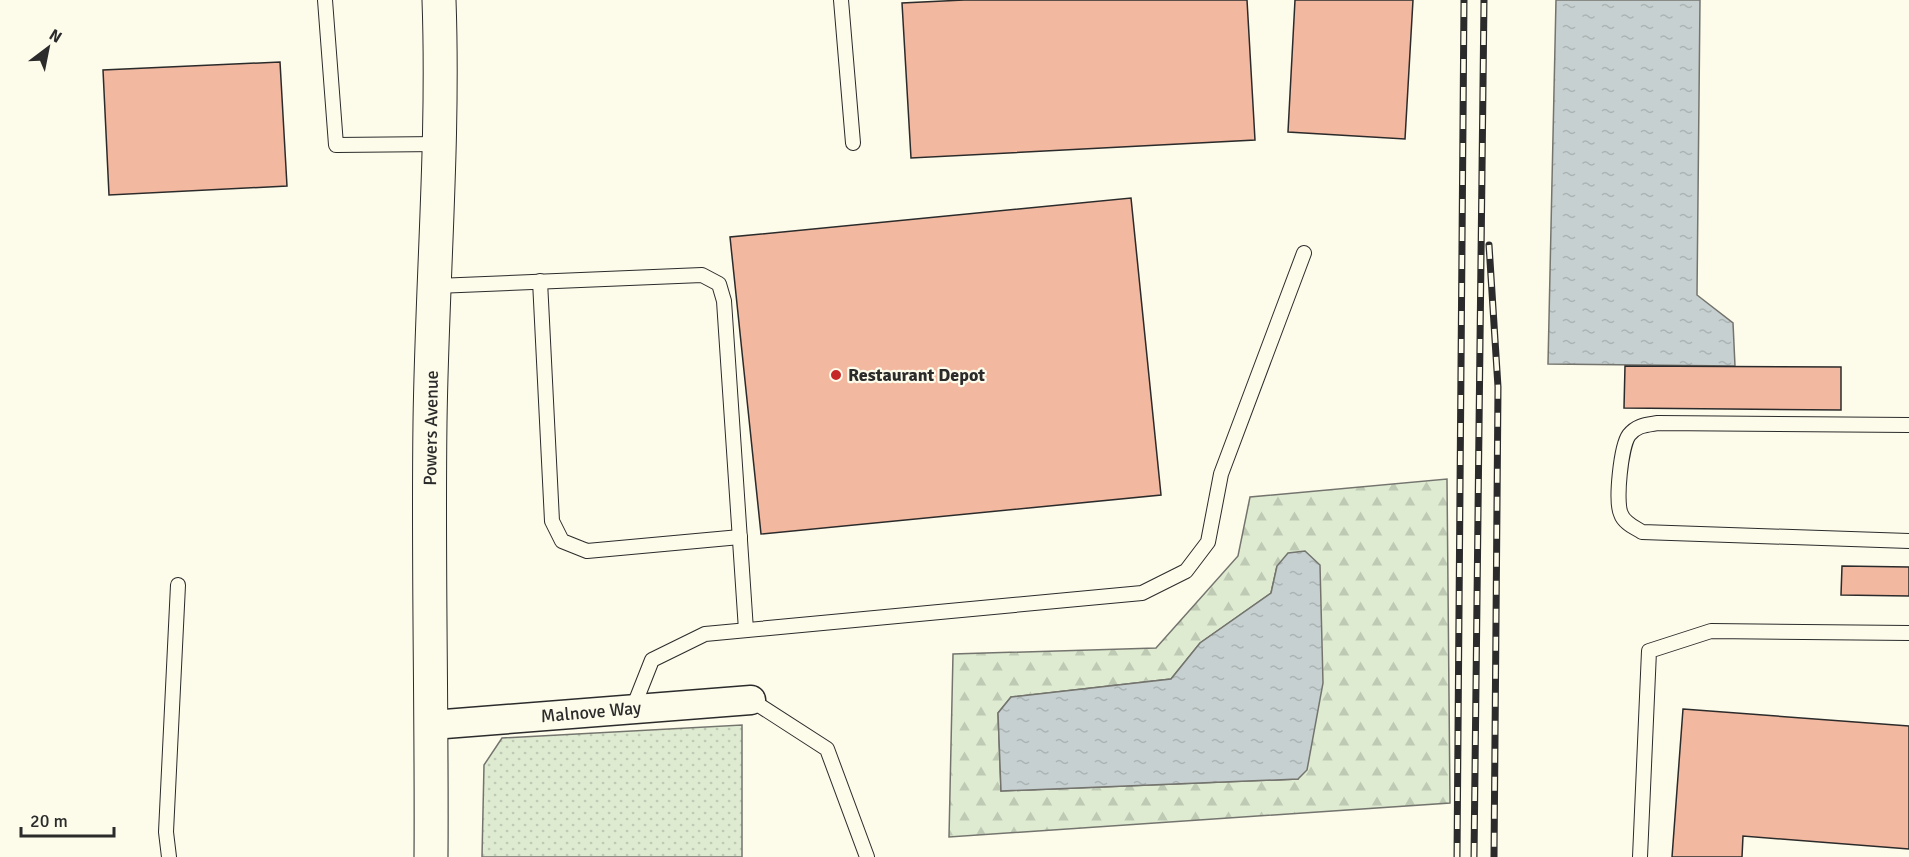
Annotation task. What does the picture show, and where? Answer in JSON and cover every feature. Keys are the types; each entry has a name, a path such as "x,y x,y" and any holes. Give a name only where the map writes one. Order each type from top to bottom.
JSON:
{"street":[{"name":"Powers Avenue","path":"431,857 430,419 436,285 441,53 439,0"},
{"name":"Malnove Way","path":"432,725 751,700"}],"lane":[{"path":"325,0 336,145 439,144"},
{"path":"841,0 854,143"},
{"path":"633,708 652,660 705,634 1142,593 1186,571 1208,542 1221,474 1304,253"},
{"path":"436,285 702,275 719,284 724,301 746,630"},
{"path":"540,281 552,520 562,541 586,551 740,537"},
{"path":"1909,425 1658,423 1639,426 1628,436 1623,448 1618,506 1621,517 1642,532 1909,541"},
{"path":"169,857 166,832 178,585"},
{"path":"1640,857 1649,651 1711,631 1909,633"},
{"path":"751,700 827,749 867,857"}],"green space":[{"path":"1447,479 1450,803 949,837 953,654 1156,648 1238,556 1250,497","holes":["1277,566 1298,779 1001,791 998,713 1011,697 1171,679 1200,643 1271,593"]},
{"path":"742,725 742,857 482,857 484,765 502,738"}],"water":[{"path":"1556,0 1700,0 1697,295 1733,323 1735,366 1548,364"},
{"path":"1305,551 1320,565 1323,683 1307,770 1298,779 1001,791 998,713 1011,697 1171,679 1200,643 1271,593 1277,566 1288,553"}],"building":[{"path":"964,0 1247,0 1255,140 911,158 902,3"},
{"path":"1295,0 1413,0 1405,139 1288,132"},
{"path":"280,62 287,186 109,195 103,70"},
{"path":"1131,198 1161,495 761,534 730,237"},
{"path":"1625,366 1841,367 1841,410 1624,408"},
{"path":"1842,566 1909,567 1909,596 1841,595"},
{"path":"1683,709 1909,726 1909,849 1743,836 1742,857 1672,857"}],"railway":[{"path":"1457,857 1464,0"},
{"path":"1474,857 1484,0"},
{"path":"1489,245 1498,387 1494,857"}],"place":[{"name":"Restaurant Depot","path":"836,375"}]}
